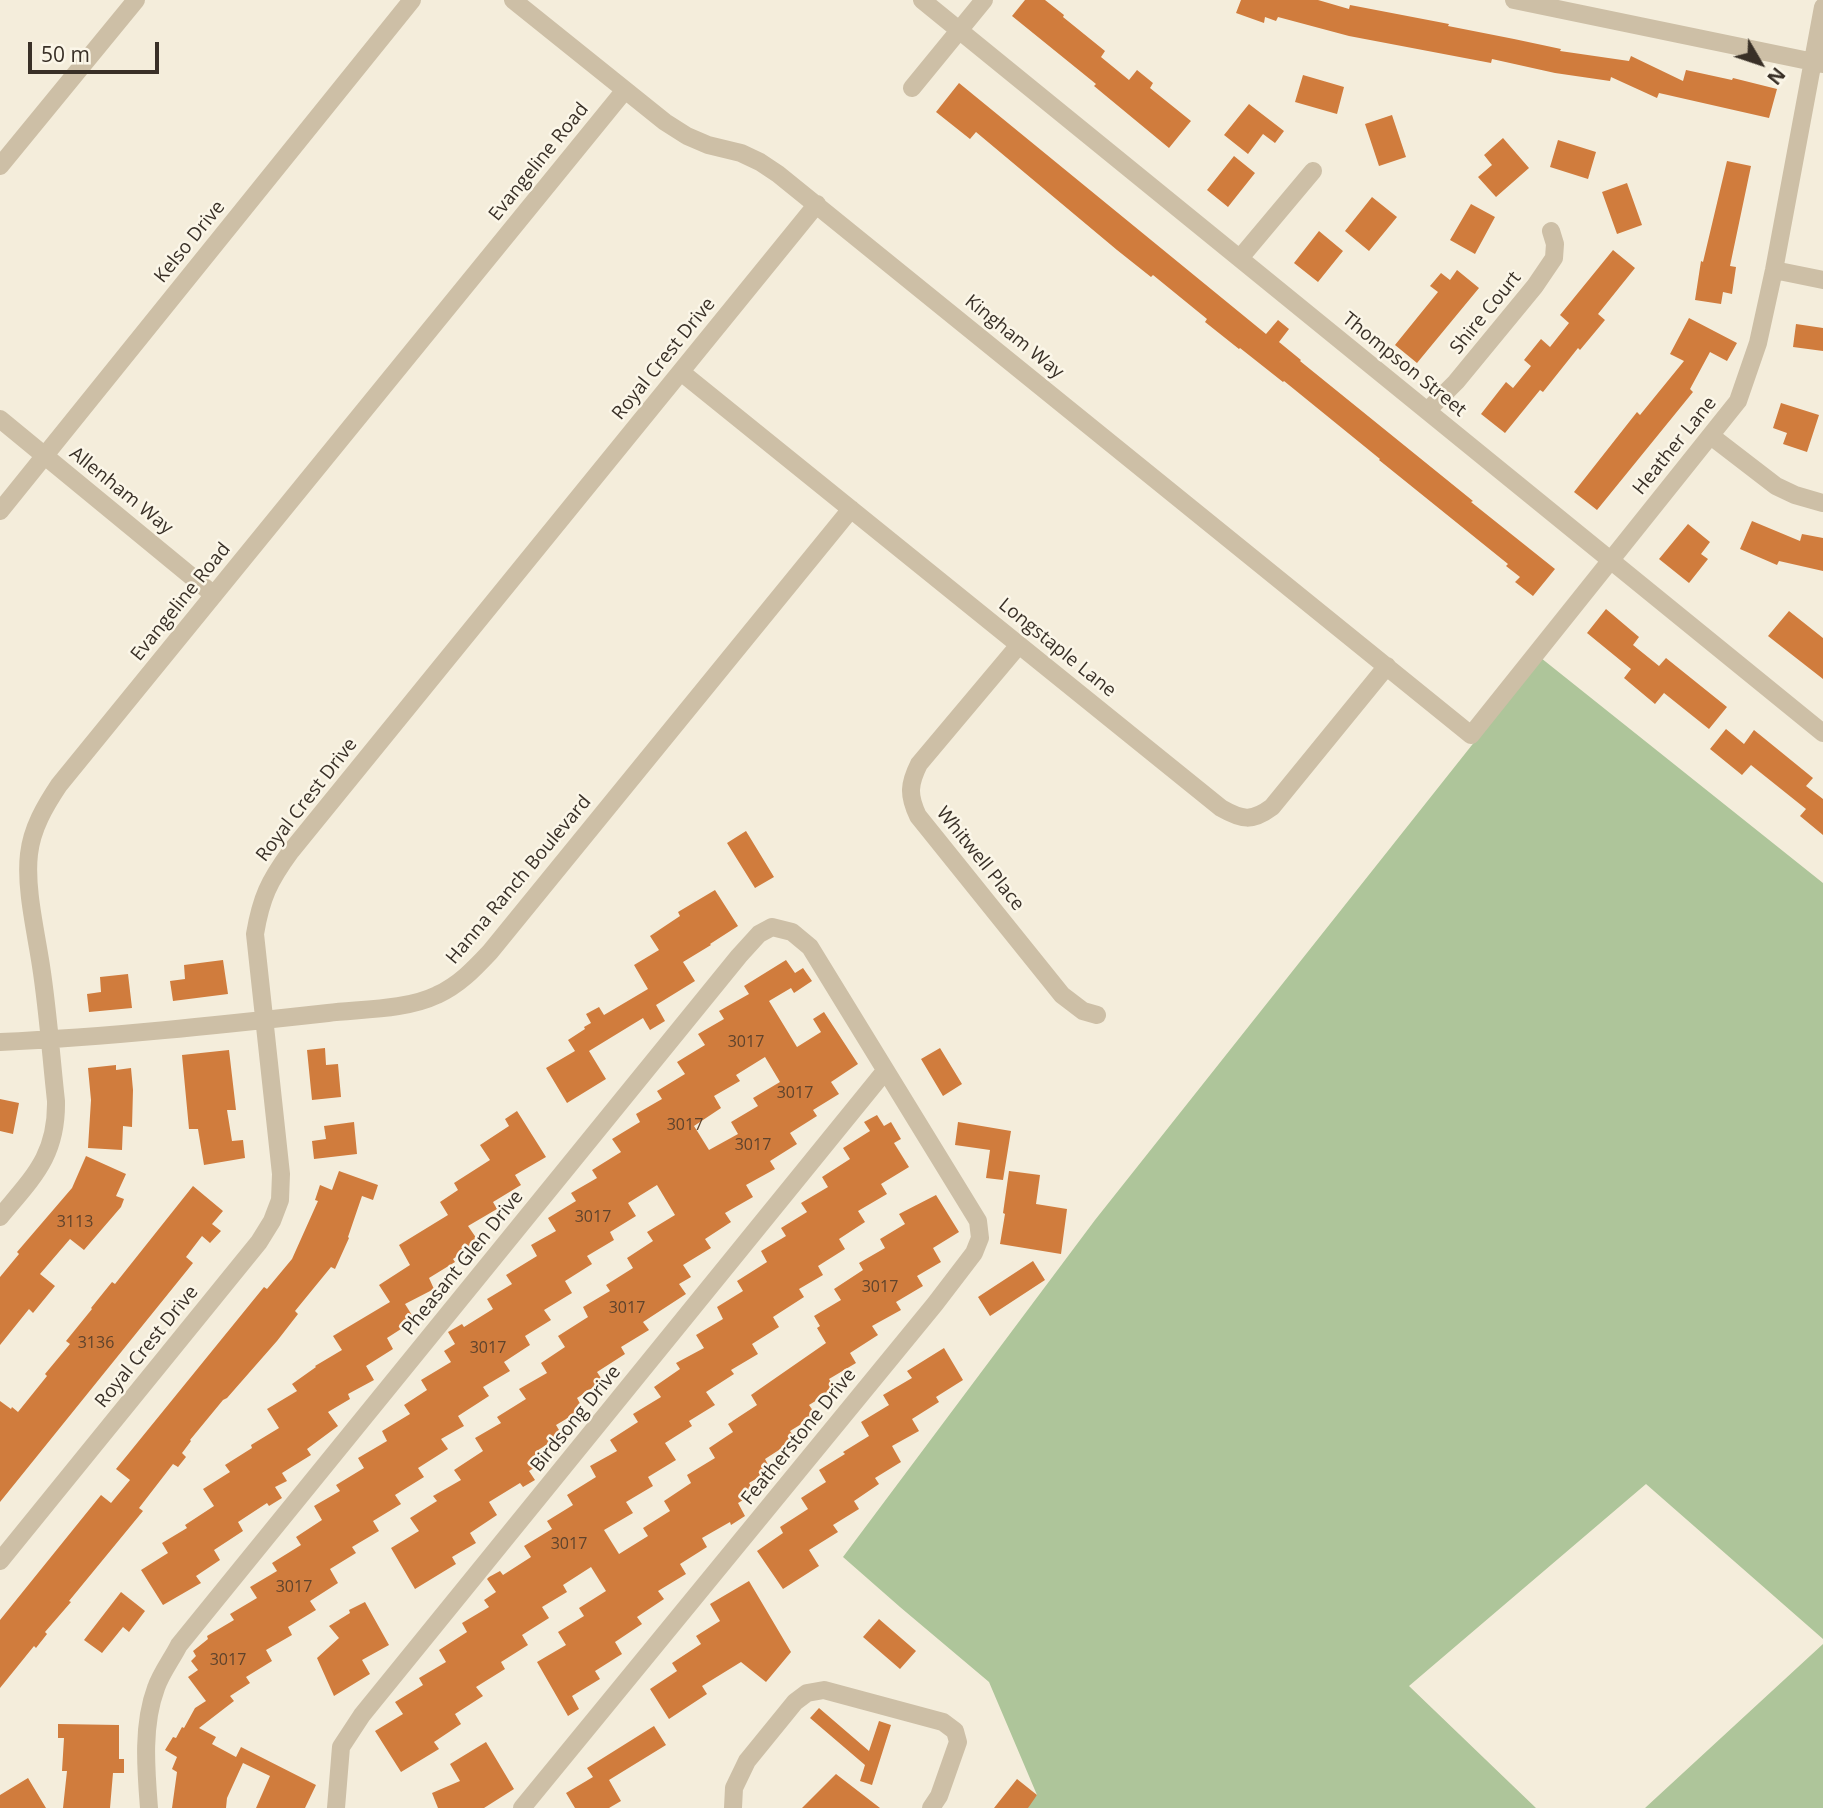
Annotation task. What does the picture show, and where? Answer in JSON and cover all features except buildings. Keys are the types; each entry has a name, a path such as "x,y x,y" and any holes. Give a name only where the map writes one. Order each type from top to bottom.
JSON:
{"street":[{"path":"0,166 136,0"},
{"name":"Kelso Drive","path":"0,511 412,0"},
{"name":"Kingham Way","path":"513,0 665,122 708,145 741,153 778,174 1471,734"},
{"name":"Thompson Street","path":"922,0 1823,733"},
{"path":"912,88 984,0"},
{"path":"1514,0 1818,63"},
{"name":"Heather Lane","path":"1471,734 1738,401 1758,343 1774,270 1818,63 1823,7"},
{"name":"Evangeline Road","path":"0,1217 44,1160 55,1133 56,1101 50,1040 28,875 29,852 34,831 44,809 59,785 625,90"},
{"path":"1240,258 1313,171"},
{"name":"Royal Crest Drive","path":"0,1561 259,1242 272,1221 280,1200 281,1174 255,934 262,902 274,874 817,204"},
{"name":"Shire Court","path":"1427,411 1456,382 1535,286 1554,258 1555,244 1551,231"},
{"path":"1774,270 1823,280"},
{"name":"Longstaple Lane","path":"681,372 1221,808 1234,815 1247,819 1260,816 1272,807 1387,666"},
{"name":"Allenham Way","path":"0,419 214,595"},
{"path":"1711,436 1776,486 1823,503"},
{"name":"Hanna Ranch Boulevard","path":"0,1042 50,1040 405,1005 436,996 464,980 490,952 851,509"},
{"name":"Whitwell Place","path":"1019,645 919,764 910,789 912,803 918,816 1062,995 1083,1011 1097,1015"},
{"name":"Pheasant Glen Drive","path":"149,1808 147,1728 156,1688 179,1645 759,934 772,927 792,932 810,947 885,1071"},
{"name":"Birdsong Drive","path":"336,1808 341,1747 362,1715 885,1071"},
{"name":"Featherstone Drive","path":"522,1808 927,1315 974,1253 980,1238 978,1221 885,1071"},
{"path":"733,1808 734,1788 747,1761 795,1702 807,1693 824,1690 943,1722 955,1731 958,1742 935,1802"}],"green space":[{"path":"1541,658 1823,883 1823,1639 1646,1484 1409,1686 1536,1808 1024,1808 1037,1795 989,1682 843,1557 1095,1220"},
{"path":"1823,1644 1823,1808 1645,1808"}]}
